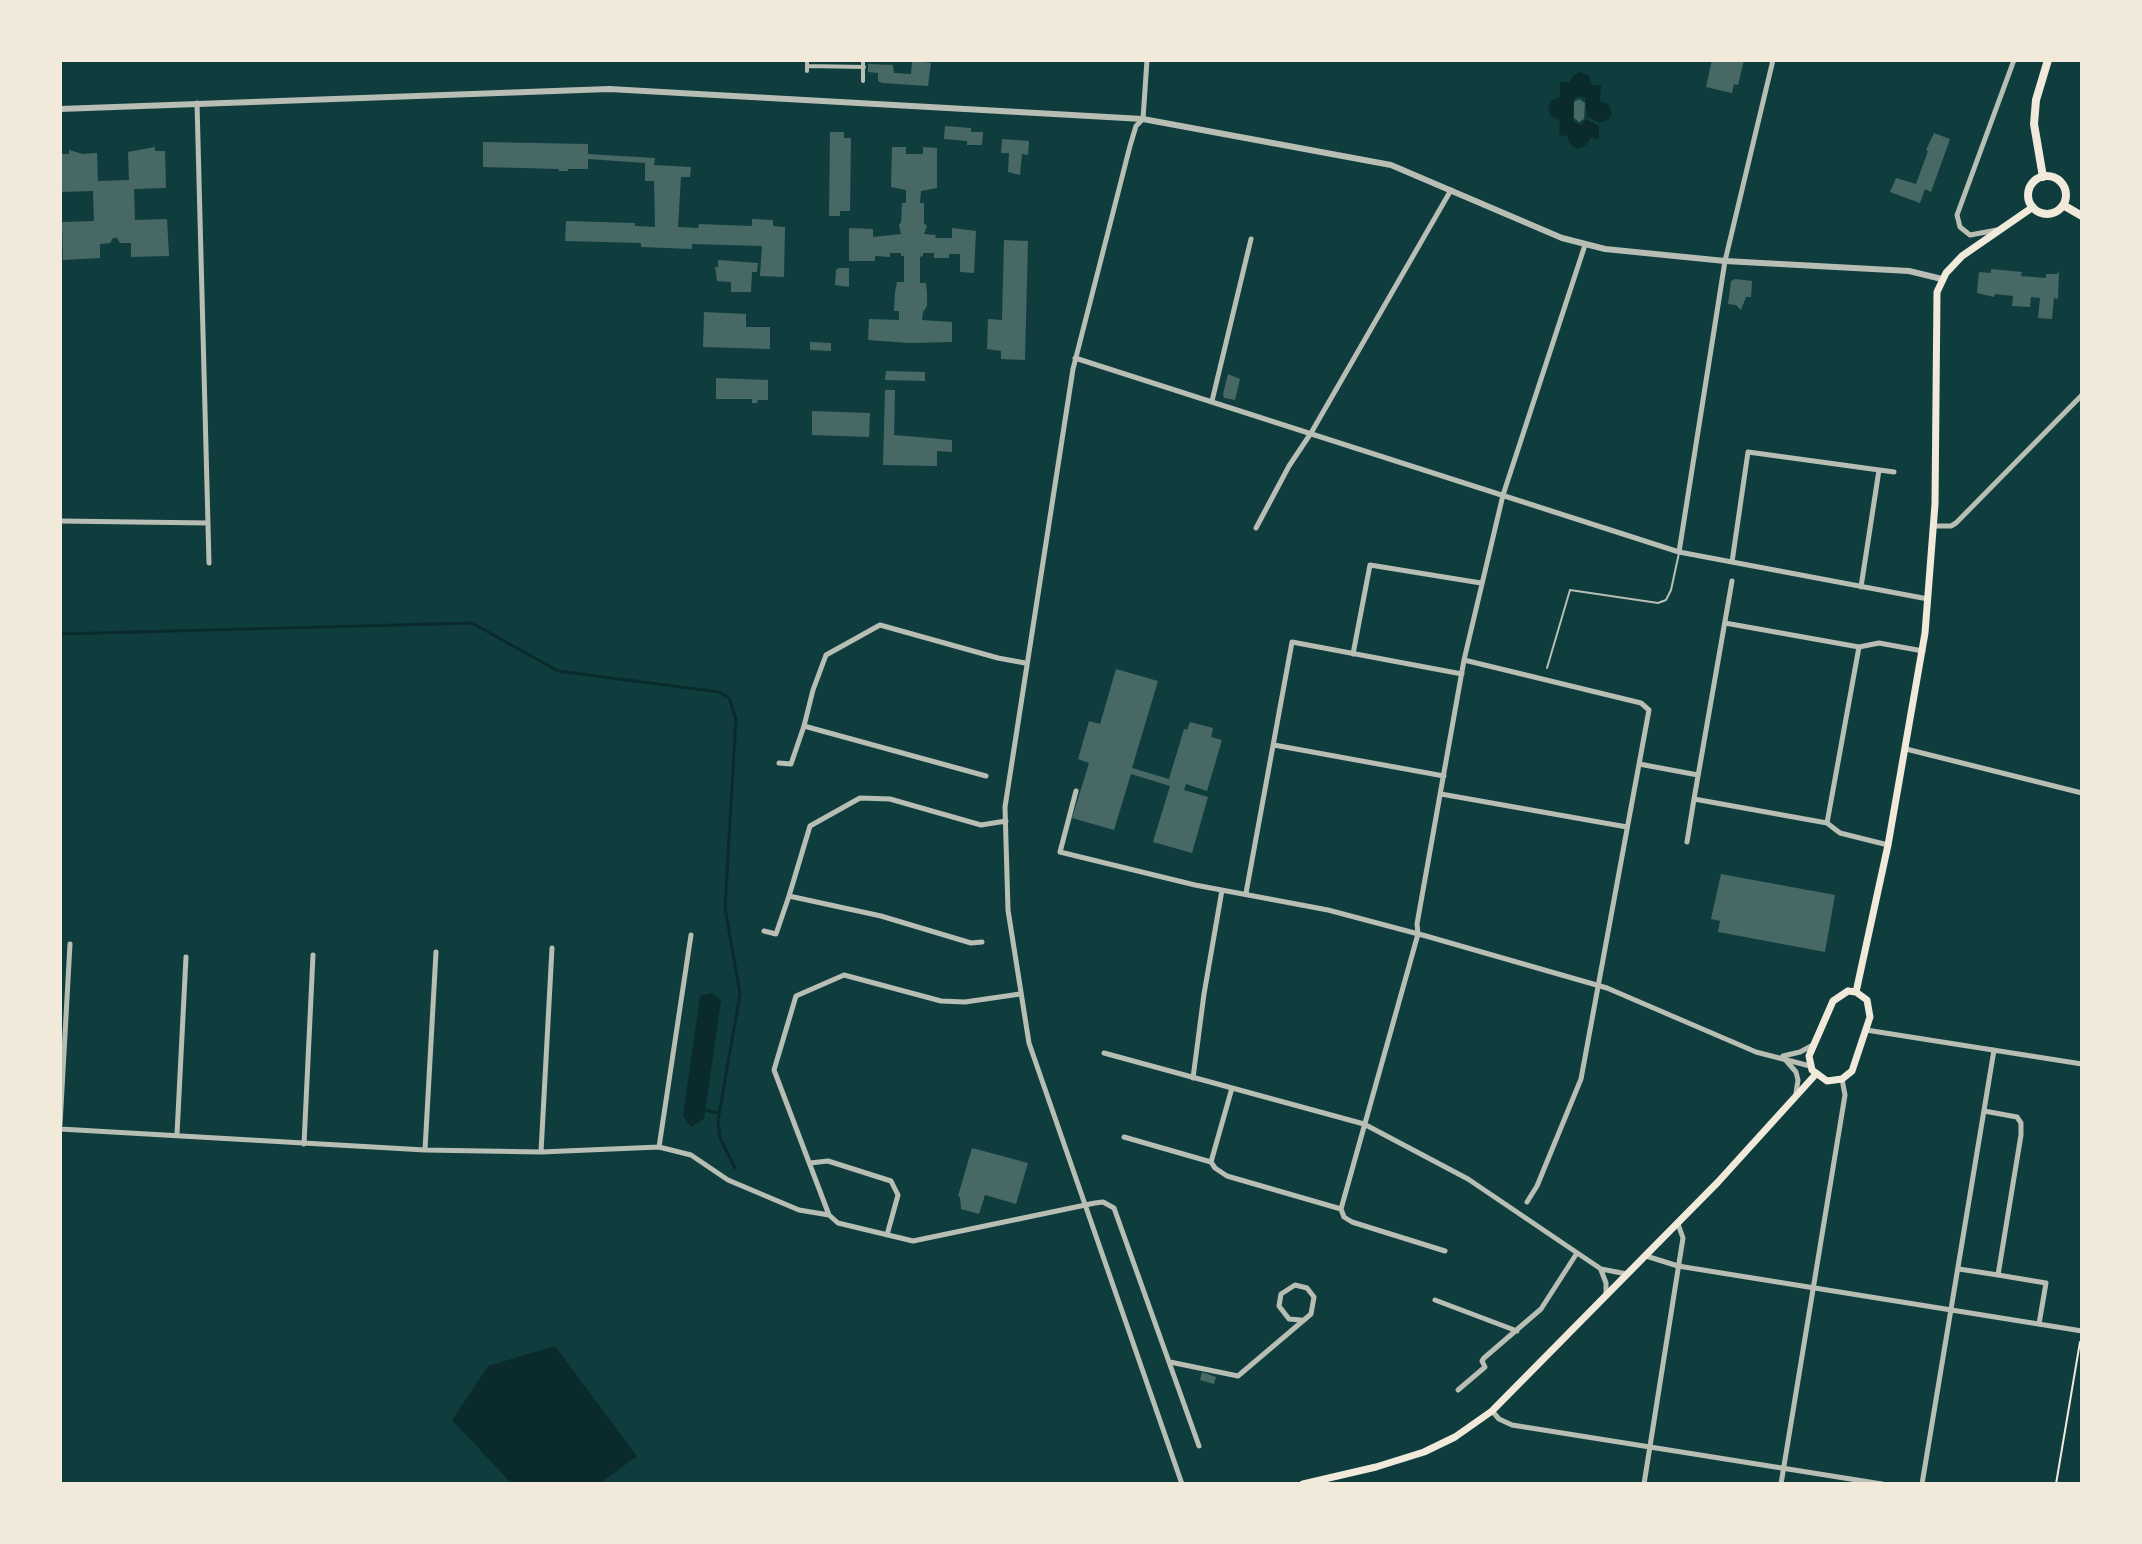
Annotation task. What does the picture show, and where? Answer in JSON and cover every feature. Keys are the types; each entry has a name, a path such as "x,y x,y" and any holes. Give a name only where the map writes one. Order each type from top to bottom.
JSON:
{"main road":[{"path":"2043,177 2034,124 2036,100 2048,60"},
{"path":"2053,177 2061,183 2065,192 2063,205 2048,214 2033,207 2028,196 2029,189 2036,180 2053,177"},
{"path":"2063,205 2082,216"},
{"path":"1856,992 1906,749 1929,599 1934,526 1935,304 1942,279 1962,256 2033,207"},
{"path":"1856,992 1870,1005 1866,1030 1852,1071 1842,1079 1827,1081 1816,1074 1810,1066 1809,1056 1833,1001 1842,993 1856,992"},
{"path":"1303,1484 1424,1452 1455,1437 1492,1411 1678,1224 1816,1074"}],"street":[{"path":"863,60 863,81"},
{"path":"1147,60 1143,119 1136,126 1075,358 1025,663 1005,807 1008,910 1020,994 1037,1070 1182,1484"},
{"path":"1679,552 1725,261 1773,60"},
{"path":"1998,230 1970,235 1960,227 1957,215 2014,60"},
{"path":"807,66 864,67"},
{"path":"60,109 609,89 1143,119 1391,165 1585,245 1725,261 1909,271 1942,279"},
{"path":"197,103 209,563"},
{"path":"1256,528 1451,190"},
{"path":"1212,401 1251,239"},
{"path":"1445,1251 1352,1222 1344,1217 1341,1209 1418,934 1417,924 1464,660 1503,495 1585,245"},
{"path":"1075,358 1679,552 1929,599"},
{"path":"1934,526 1956,523 2082,395"},
{"path":"1732,562 1748,452 1894,472"},
{"path":"1861,587 1879,470"},
{"path":"60,521 208,523"},
{"path":"1353,654 1370,565 1481,583"},
{"path":"1687,842 1732,581"},
{"path":"1725,623 1859,647 1879,643 1923,651"},
{"path":"779,763 791,764 826,655 880,625 1025,663"},
{"path":"1246,893 1292,642 1462,674"},
{"path":"1827,823 1859,647"},
{"path":"1464,660 1645,704 1649,714 1581,1079 1537,1186 1527,1202"},
{"path":"804,726 986,776"},
{"path":"1274,745 1444,776"},
{"path":"1906,749 2082,793"},
{"path":"1639,764 1698,775"},
{"path":"1076,791 1060,852 1222,890 1328,910 1418,934 1599,986 1756,1052 1810,1066"},
{"path":"1441,794 1627,827"},
{"path":"764,931 776,934 810,826 860,798 890,799 981,825 1006,821"},
{"path":"1694,799 1827,823 1840,833 1888,845"},
{"path":"1193,1078 1222,890"},
{"path":"789,896 881,916 971,943 982,942"},
{"path":"659,1147 691,935"},
{"path":"70,944 60,1127 425,1150 541,1152 659,1147 691,1155 728,1180 799,1210 829,1215"},
{"path":"541,1152 552,948"},
{"path":"425,1150 436,952"},
{"path":"304,1144 313,955"},
{"path":"177,1134 186,957"},
{"path":"1020,994 941,1001 844,975 796,996 774,1070 829,1215 838,1223 913,1241 1084,1205 1103,1202 1114,1208 1199,1446"},
{"path":"1866,1030 2082,1064"},
{"path":"1782,1057 1813,1045"},
{"path":"1922,1484 1994,1050"},
{"path":"1104,1053 1364,1124 1468,1179 1601,1269 1629,1274"},
{"path":"1782,1057 1794,1068 1798,1077 1794,1100"},
{"path":"1781,1484 1845,1095 1842,1079"},
{"path":"1211,1162 1232,1088"},
{"path":"1984,1111 2017,1117 2021,1123 1998,1275"},
{"path":"1124,1137 1211,1162 1227,1176 1341,1209"},
{"path":"810,1163 828,1161 884,1177 895,1184 898,1195 887,1235"},
{"path":"1644,1484 1683,1236 1678,1224"},
{"path":"1458,1390 1485,1367 1484,1358 1541,1309 1577,1253"},
{"path":"1646,1256 1678,1266 2082,1331"},
{"path":"1601,1269 1607,1287 1604,1299"},
{"path":"1959,1269 2046,1283 2039,1324"},
{"path":"1170,1362 1238,1376 1311,1314 1314,1297 1301,1286 1290,1287 1279,1300 1281,1311 1289,1319 1301,1320"},
{"path":"1435,1300 1517,1331"},
{"path":"1492,1411 1499,1419 1512,1425 1882,1484"}],"lane":[{"path":"1547,668 1570,590 1658,603 1666,600 1671,590 1679,552"}],"path":[{"path":"2056,1484 2080,1342"}],"water":[{"path":"1581,72 1589,76 1592,85 1601,85 1600,101 1608,104 1612,113 1609,119 1600,123 1587,116 1585,98 1574,98 1573,122 1581,125 1586,119 1599,126 1599,139 1590,138 1578,149 1570,144 1567,136 1559,135 1560,120 1551,116 1548,108 1552,100 1560,97 1560,82 1569,82"},
{"path":"711,993 721,1000 704,1119 691,1127 683,1116 700,996"},
{"path":"555,1346 637,1456 599,1484 512,1484 452,1420 488,1366"}],"building":[{"path":"1712,60 1744,60 1738,85 1734,84 1732,93 1706,87"},
{"path":"912,61 931,63 928,86 882,83 878,81 878,73 868,72 868,64 893,65 894,73 911,74"},
{"path":"1579,99 1585,103 1584,119 1579,122 1574,118 1574,102"},
{"path":"945,126 983,132 982,145 944,139"},
{"path":"830,132 844,132 844,138 851,138 850,211 840,211 840,216 829,216"},
{"path":"1934,133 1950,139 1931,192 1925,189 1920,203 1890,192 1896,178 1916,184"},
{"path":"1002,139 1029,141 1028,155 1022,154 1020,175 1008,172 1009,153 1001,153"},
{"path":"483,142 588,144 588,154 655,158 654,165 691,167 690,177 681,177 678,227 698,228 699,224 752,226 752,219 773,220 773,226 785,227 784,277 760,276 762,246 692,244 692,249 641,247 641,243 565,241 566,221 635,223 635,226 655,227 654,181 645,181 645,163 588,159 588,169 568,171 483,167"},
{"path":"155,147 155,151 165,151 166,188 134,189 135,220 167,219 169,256 131,257 131,243 120,243 113,238 110,243 100,244 100,258 63,260 62,222 94,221 93,191 61,192 60,154 69,154 69,150 83,154 97,153 98,181 129,180 128,152"},
{"path":"892,147 906,147 906,154 923,154 923,147 937,148 937,188 921,191 920,203 924,203 924,223 927,226 924,234 936,235 935,238 952,238 952,228 976,231 974,273 960,272 960,254 934,258 934,253 923,253 920,257 920,283 926,283 927,293 922,320 952,322 952,342 868,340 869,319 899,320 899,311 894,311 895,292 897,282 904,282 904,256 890,253 890,257 875,256 875,261 849,261 849,228 873,229 873,237 901,234 899,225 902,203 906,203 906,190 891,187"},
{"path":"1004,240 1028,241 1025,360 1001,359 1001,351 987,349 988,319 1002,320"},
{"path":"718,260 758,263 757,272 752,272 751,292 731,292 731,282 717,281 715,267 718,267"},
{"path":"849,268 849,287 835,285 836,270"},
{"path":"1991,269 2046,278 2046,274 2057,274 2059,271 2058,299 2054,298 2052,319 2038,318 2040,298 2031,297 2030,307 2012,306 2013,296 1995,294 1994,297 1977,293 1979,272 1991,273"},
{"path":"1731,281 1752,281 1751,297 1746,297 1741,310 1736,305 1728,304"},
{"path":"704,312 746,314 746,327 770,327 770,349 703,347"},
{"path":"810,342 831,343 831,351 810,350"},
{"path":"886,371 925,372 925,381 885,380"},
{"path":"1228,374 1240,379 1235,400 1224,398"},
{"path":"716,378 768,380 768,400 752,403 752,399 716,399"},
{"path":"885,390 895,390 894,435 952,440 952,452 937,451 937,466 883,465"},
{"path":"812,411 870,413 869,437 812,435"},
{"path":"1116,669 1158,681 1132,768 1169,779 1184,729 1187,730 1190,722 1213,728 1211,737 1222,740 1207,791 1186,784 1184,790 1208,797 1192,853 1153,842 1170,786 1131,774 1114,830 1072,818 1089,763 1078,759 1089,721 1100,724"},
{"path":"1721,874 1835,895 1825,952 1718,932 1720,921 1711,919"},
{"path":"972,1148 1028,1163 1016,1204 985,1195 979,1214 961,1209 958,1196"},
{"path":"1202,1372 1216,1377 1214,1384 1200,1380"}],"waterway":[{"path":"60,634 472,623 558,671 719,692 729,698 736,719 725,907 740,994 718,1120 720,1138 735,1168"},
{"path":"704,1110 719,1113"}]}
